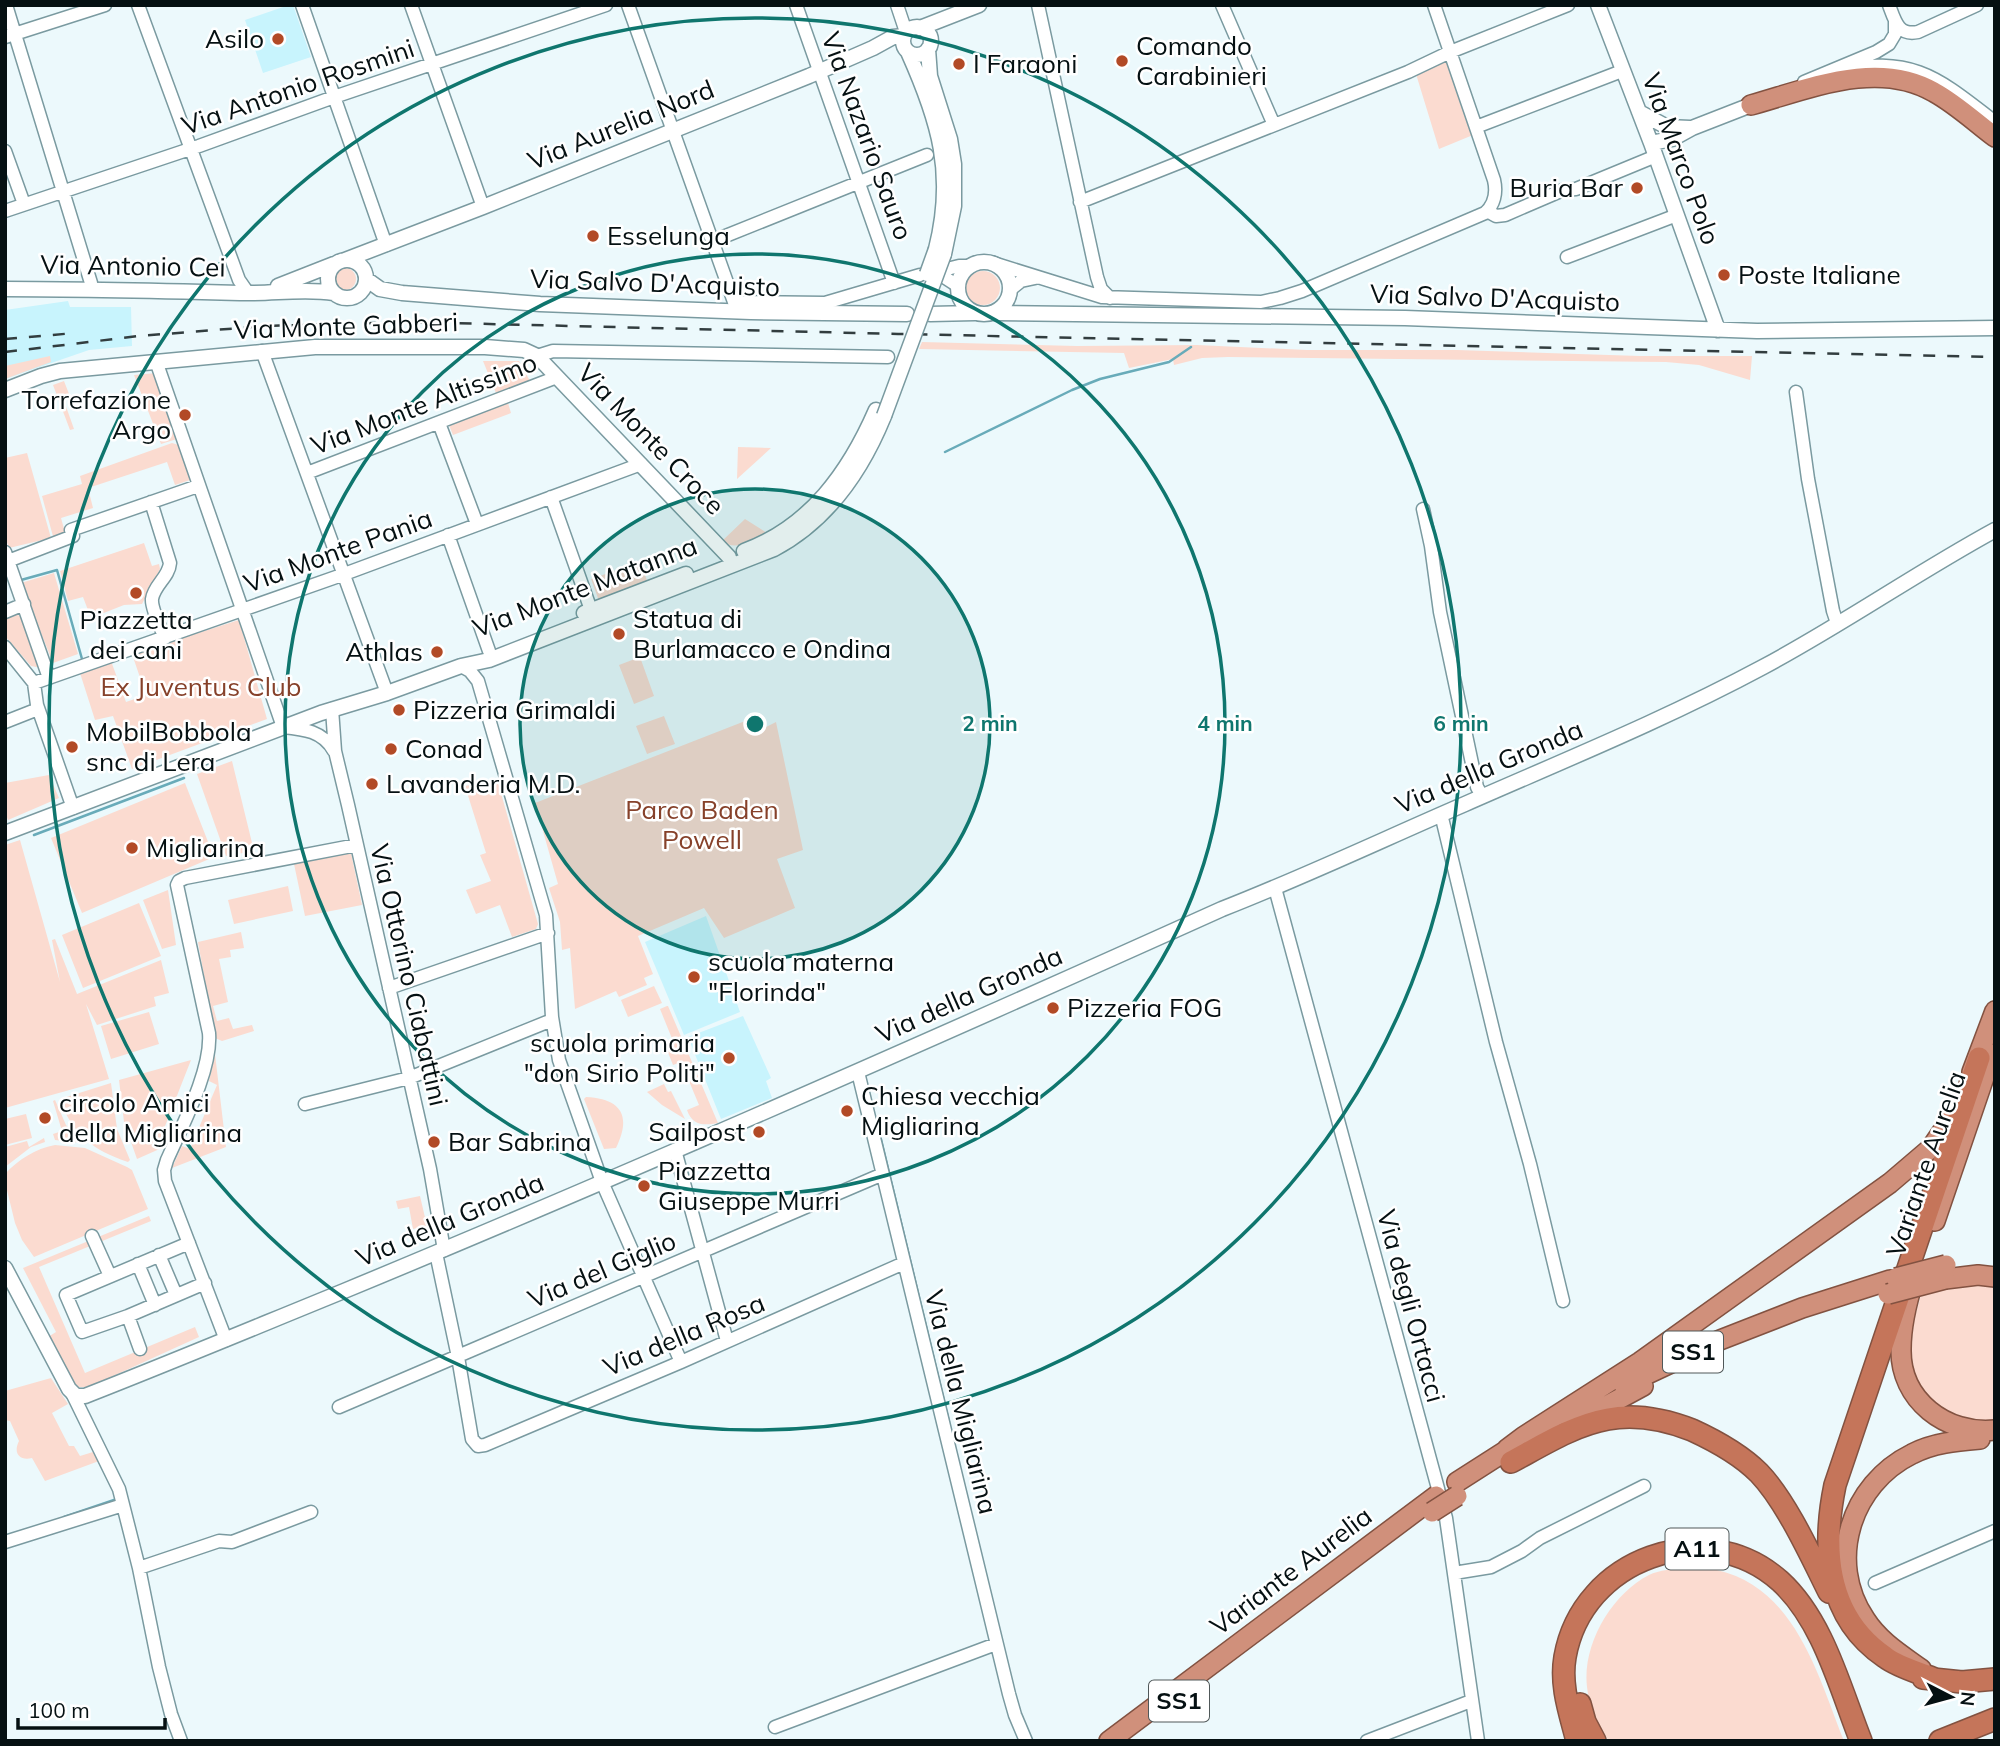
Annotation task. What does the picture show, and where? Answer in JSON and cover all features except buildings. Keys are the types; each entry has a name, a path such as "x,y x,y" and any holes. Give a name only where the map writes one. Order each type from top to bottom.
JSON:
{"highway":[{"path":"1751,105 1841,80 1895,78 1933,92 1995,137"},
{"name":"Variante Aurelia","path":"1995,1011 1987,1052 1895,1291 1900,1350 1906,1380 1912,1391 1926,1409 1950,1424 1972,1430 1995,1430"},
{"path":"1509,1455 1523,1437 1640,1362 1912,1165 1931,1148 1944,1129 1987,1052"},
{"path":"1987,1052 1835,1485 1828,1525 1845,1622 1870,1652 1885,1664 1920,1678 1970,1682 1995,1679"},
{"path":"1935,1679 1901,1664 1871,1637 1856,1618 1842,1591 1833,1561 1836,1521 1895,1291 1971,1262 1995,1265"},
{"path":"1945,1272 1995,1277"},
{"name":"SS1","path":"1509,1455 1618,1387 1696,1350 1802,1308 1895,1291"},
{"path":"1509,1455 1590,1424 1631,1417 1667,1422 1714,1440 1758,1472 1833,1561 1846,1571 1856,1604 1865,1620 1884,1642 1935,1679"},
{"path":"1833,1561 1859,1503 1872,1484 1886,1471 1911,1454 1929,1447 1960,1440 1995,1438"},
{"name":"Variante Aurelia","path":"1109,1741 1434,1504 1509,1455"},
{"name":"Variante Aurelia","path":"1128,1741 1434,1504"},
{"name":"A11","path":"1577,1741 1566,1696 1564,1668 1570,1638 1585,1606 1606,1583 1634,1564 1665,1552 1703,1549 1724,1552 1758,1566 1793,1594 1820,1637 1861,1741"},
{"path":"1595,1741 1583,1714 1577,1682 1581,1643 1591,1621 1610,1597 1636,1577 1665,1566 1698,1562 1740,1571 1762,1583 1784,1604 1809,1641 1850,1741"},
{"path":"1940,1741 1995,1719"},
{"path":"1979,1741 1995,1734"}],"street":[{"path":"6,5 10,36 91,283"},
{"path":"10,36 105,5"},
{"path":"138,5 239,280 254,293"},
{"path":"302,5 386,245"},
{"path":"411,5 483,207"},
{"name":"Via Antonio Rosmini","path":"5,211 606,5"},
{"path":"628,5 734,302 825,303 920,275"},
{"name":"Via Nazario Sauro","path":"796,5 894,283"},
{"path":"897,5 910,32"},
{"path":"1038,5 1096,270 1101,289 1110,298"},
{"path":"1222,5 1274,125"},
{"path":"943,262 960,266 980,262 993,263 1091,295 1110,298 1248,302 1280,298 1314,286 1487,211 1494,198 1496,185 1434,5"},
{"path":"1080,202 1408,72 1450,52 1568,5"},
{"name":"Via Marco Polo","path":"1598,5 1718,330"},
{"path":"1889,5 1895,21 1903,31 1913,33 1977,5"},
{"name":"Via Aurelia Nord","path":"342,261 819,72 893,37 978,6"},
{"name":"Via Aurelia Nord","path":"929,45 947,23 978,6"},
{"path":"1487,211 1496,216 1505,215 1563,190 1576,189 1651,144 1664,141 1674,132 1692,128 1751,105 1885,47 1895,34 1895,21"},
{"path":"727,563 773,538 799,520 839,478 852,460 880,413 943,262 954,206 954,164 950,139 930,76 926,31 910,32"},
{"path":"910,32 903,44 933,117 943,161 943,262 965,306 976,313"},
{"path":"908,52 918,55 929,45"},
{"name":"Via Aurelia Nord","path":"873,48 908,52"},
{"path":"1833,70 1876,65 1903,67 1923,73 1953,89 1995,122"},
{"path":"1476,127 1622,71"},
{"path":"1639,111 1674,132"},
{"path":"1662,174 1662,162 1674,132"},
{"path":"5,151 24,204"},
{"path":"713,241 927,155"},
{"path":"1567,257 1677,215"},
{"name":"Via Aurelia Nord","path":"365,274 370,260 386,245"},
{"path":"342,261 356,262 365,274 363,288 356,295 345,298 334,293 328,284 330,268 342,261"},
{"name":"Via Antonio Cei","path":"254,293 307,276 342,261"},
{"path":"993,263 1006,273 1009,294 1021,310 1035,314"},
{"name":"Via Salvo D'Acquisto","path":"970,266 962,275 958,291 944,308 931,314 1405,318 1757,331 1995,328"},
{"path":"1070,287 1087,284 1096,270"},
{"name":"Via Salvo D'Acquisto","path":"365,274 380,289 402,293 594,307 907,314"},
{"path":"994,313 1005,305 1009,294 1021,281 1036,278"},
{"name":"Via Antonio Cei","path":"5,289 254,293 296,290 334,293"},
{"name":"Via Salvo D'Acquisto","path":"356,295 402,293"},
{"name":"Via Monte Gabberi","path":"156,361 339,346 485,347 524,350 537,356"},
{"path":"262,351 387,693"},
{"path":"537,356 553,351 888,357"},
{"name":"Via Monte Croce","path":"537,356 641,464 727,563"},
{"path":"5,390 60,371 156,361 283,727 316,733 328,740 335,751"},
{"name":"Via Monte Altissimo","path":"307,473 558,377"},
{"path":"1796,391 1808,479 1837,624"},
{"path":"439,423 477,524"},
{"name":"Via Monte Pania","path":"34,683 344,574 641,464"},
{"path":"49,678 7,556 73,536 71,530 198,486"},
{"path":"551,497 591,610"},
{"path":"151,502 170,563 169,572 153,594 152,601 165,638"},
{"path":"1423,509 1440,612 1477,787 1482,796"},
{"name":"Via della Gronda","path":"73,1395 86,1396 440,1252 858,1072 1212,913 1605,744 1764,667 1995,530"},
{"path":"448,535 489,656 480,671 478,681"},
{"name":"Via Monte Matanna","path":"489,656 591,610 727,563"},
{"name":"Via Monte Matanna","path":"8,832 332,709 387,693 461,666 468,659 489,656 727,563"},
{"path":"5,612 23,604"},
{"path":"5,647 34,683 38,709 73,808"},
{"path":"461,666 470,671 478,681 546,915 552,1020 559,1060 602,1182 681,1362"},
{"path":"5,722 38,709"},
{"name":"Via Ottorino Ciabattini","path":"332,709 335,751 430,1169 440,1252 472,1439 475,1445 481,1446"},
{"path":"1441,814 1563,1301"},
{"path":"226,1340 166,1184 164,1170 201,1079 209,1038 177,890 178,881 357,845"},
{"name":"Via degli Ortacci","path":"1275,888 1446,1518 1478,1741"},
{"path":"389,988 548,933"},
{"path":"305,1104 409,1078 552,1020"},
{"name":"Via della Migliarina","path":"858,1072 996,1644 1022,1740"},
{"path":"675,1150 727,1341"},
{"name":"Via del Giglio","path":"339,1407 884,1174"},
{"path":"92,1236 110,1276"},
{"path":"189,1243 66,1295 82,1332 128,1316 205,1283"},
{"path":"159,1255 176,1295"},
{"name":"Via della Rosa","path":"481,1446 681,1362 904,1263"},
{"path":"138,1264 155,1305"},
{"path":"5,1268 116,1479 139,1568 159,1667 181,1741"},
{"path":"128,1316 140,1349"},
{"path":"1454,1573 1491,1567 1540,1538 1644,1486"},
{"path":"5,1542 123,1506"},
{"path":"139,1568 219,1541 232,1542 311,1512"},
{"path":"1875,1583 1995,1531"},
{"path":"775,1727 996,1644"},
{"path":"1367,1741 1471,1701"}],"shaded area":[{"name":"Asilo","path":"293,5 311,57 263,73 245,20"},
{"path":"68,301 70,307 131,307 132,346 89,350 5,379 5,310"},
{"name":"scuola materna \"Florinda\"","path":"706,916 740,1012 684,1035 645,942"},
{"name":"scuola primaria \"don Sirio Politi\"","path":"743,1016 771,1078 766,1081 772,1098 721,1119 688,1037"}],"green space":[{"path":"1447,60 1473,135 1439,149 1416,74"},
{"path":"345,268 353,271 356,279 353,287 345,290 337,287 334,279 337,271"},
{"path":"983,271 995,276 1000,288 995,300 983,305 971,300 966,288 971,276"},
{"path":"922,342 1752,356 1750,380 1699,365 1666,362 1228,357 1202,358 1174,365 1173,359 1129,368 1124,353 919,349"},
{"path":"50,356 51,362 5,379 5,366"},
{"path":"483,361 519,361 530,381 496,393"},
{"path":"157,373 180,438 161,444 134,375"},
{"path":"64,381 69,394 63,398 74,429 70,430 53,385"},
{"path":"508,403 511,413 453,435 449,425"},
{"path":"172,443 182,446 193,479 175,485 167,462 88,488 93,508 61,518 66,536 54,540 42,496 82,484 80,476"},
{"path":"738,447 771,448 737,479"},
{"path":"27,453 51,538 9,548 5,537 5,458"},
{"path":"745,519 767,533 739,545 722,541"},
{"path":"144,543 152,566 159,564 160,569 142,604 124,605 91,618 83,597 68,601 60,571"},
{"path":"640,562 648,583 599,601 591,579"},
{"path":"54,573 78,654 53,663 21,583"},
{"path":"16,614 23,618 41,668 31,666 5,636 5,619"},
{"name":"Ex Juventus Club","path":"239,620 267,719 132,769 113,716 95,720 80,673 111,661 126,702 146,695 132,654"},
{"path":"640,657 654,696 634,704 619,665"},
{"path":"664,716 675,744 647,754 636,726"},
{"name":"Parco Baden Powell","path":"758,716 762,729 776,722 803,850 777,859 795,908 724,938 704,908 638,936 653,974 644,978 647,985 619,997 616,991 575,1009 570,948 562,950 560,922 549,888 558,884 535,803"},
{"path":"232,761 254,851 226,856 197,774"},
{"path":"49,775 59,798 8,820 5,812 5,783"},
{"path":"497,779 538,924 536,929 512,937 500,905 476,914 466,890 491,881 480,855 486,853 465,786"},
{"name":"Migliarina","path":"185,783 214,857 82,913 51,838"},
{"path":"20,840 60,982 52,940 55,939 77,994 161,960 169,993 154,997 156,1006 97,1025 86,1004 109,1079 5,1108 5,845"},
{"path":"351,853 362,905 305,916 294,864"},
{"path":"288,886 293,911 234,924 228,900"},
{"path":"168,890 176,945 162,949 143,900"},
{"path":"139,903 161,956 83,988 62,935"},
{"path":"241,932 244,948 230,950 231,957 219,959 228,1002 213,1006 217,1021 229,1018 233,1029 252,1025 254,1031 222,1041 215,1038 198,942"},
{"path":"654,986 662,1003 628,1017 621,1000"},
{"path":"668,1006 718,1123 699,1123 689,1115 687,1110 699,1105 681,1062 673,1065 665,1045 673,1041 660,1009"},
{"path":"149,1012 159,1044 111,1059 101,1026"},
{"path":"215,1054 226,1147 172,1168 182,1146 190,1149 217,1085 209,1081"},
{"path":"191,1060 158,1144 164,1147 137,1159 124,1122 119,1080"},
{"path":"111,1083 117,1129 130,1160 128,1162 104,1152 86,1140 72,1124 60,1102 60,1099"},
{"path":"664,1084 668,1092 671,1091 685,1119 647,1092"},
{"path":"586,1097 608,1101 620,1111 623,1126 616,1148 604,1149 584,1099"},
{"path":"55,1100 66,1125 82,1143 55,1140 53,1134 62,1131 53,1101"},
{"path":"26,1114 32,1138 5,1145 5,1119"},
{"path":"44,1138 45,1142 31,1147 5,1167 5,1147 27,1141 29,1147"},
{"path":"55,1145 85,1148 132,1170 148,1209 34,1257 22,1240 15,1223 5,1174 28,1155"},
{"path":"420,1196 427,1226 413,1229 409,1207 398,1209 396,1201"},
{"path":"149,1216 151,1221 39,1267 85,1373 195,1327 199,1337 89,1387 79,1387 73,1383 48,1337 56,1332 23,1268"},
{"path":"1995,1281 1995,1420 1974,1422 1952,1417 1917,1391 1903,1340 1921,1295 1957,1283"},
{"path":"51,1378 68,1404 52,1413 69,1446 74,1446 80,1456 93,1452 99,1461 45,1481 32,1458 18,1455 19,1441 10,1421 5,1420 5,1391"},
{"path":"1685,1567 1713,1569 1744,1580 1767,1595 1785,1615 1800,1638 1813,1663 1844,1741 1609,1741 1594,1715 1587,1687 1589,1654 1595,1638 1602,1622 1623,1594 1653,1573"}],"waterway":[{"path":"945,452 1072,390 1100,379 1169,362 1191,347"},
{"path":"21,580 57,570 82,659"},
{"path":"34,835 184,778"},
{"path":"878,1127 949,1422"},
{"path":"64,1517 114,1500"}],"railway":[{"path":"5,352 139,336 265,326 408,322 1995,357"},
{"path":"5,339 75,333"}],"place":[{"name":"Asilo","path":"278,39"},
{"name":"Comando Carabinieri","path":"1122,61"},
{"name":"I Faraoni","path":"959,64"},
{"name":"Buria Bar","path":"1637,188"},
{"name":"Esselunga","path":"593,236"},
{"name":"Poste Italiane","path":"1724,275"},
{"name":"Torrefazione Argo","path":"185,415"},
{"name":"Piazzetta dei cani","path":"136,593"},
{"name":"Statua di Burlamacco e Ondina","path":"619,634"},
{"name":"Athlas","path":"437,652"},
{"name":"Pizzeria Grimaldi","path":"399,710"},
{"name":"MobilBobbola snc di Lera","path":"72,747"},
{"name":"Conad","path":"391,749"},
{"name":"Lavanderia M.D.","path":"372,784"},
{"name":"Migliarina","path":"132,848"},
{"name":"scuola materna \"Florinda\"","path":"694,977"},
{"name":"Pizzeria FOG","path":"1053,1008"},
{"name":"scuola primaria \"don Sirio Politi\"","path":"729,1058"},
{"name":"Chiesa vecchia Migliarina","path":"847,1111"},
{"name":"circolo Amici della Migliarina","path":"45,1118"},
{"name":"Sailpost","path":"759,1132"},
{"name":"Bar Sabrina","path":"434,1142"},
{"name":"Piazzetta Giuseppe Murri","path":"644,1186"}]}
